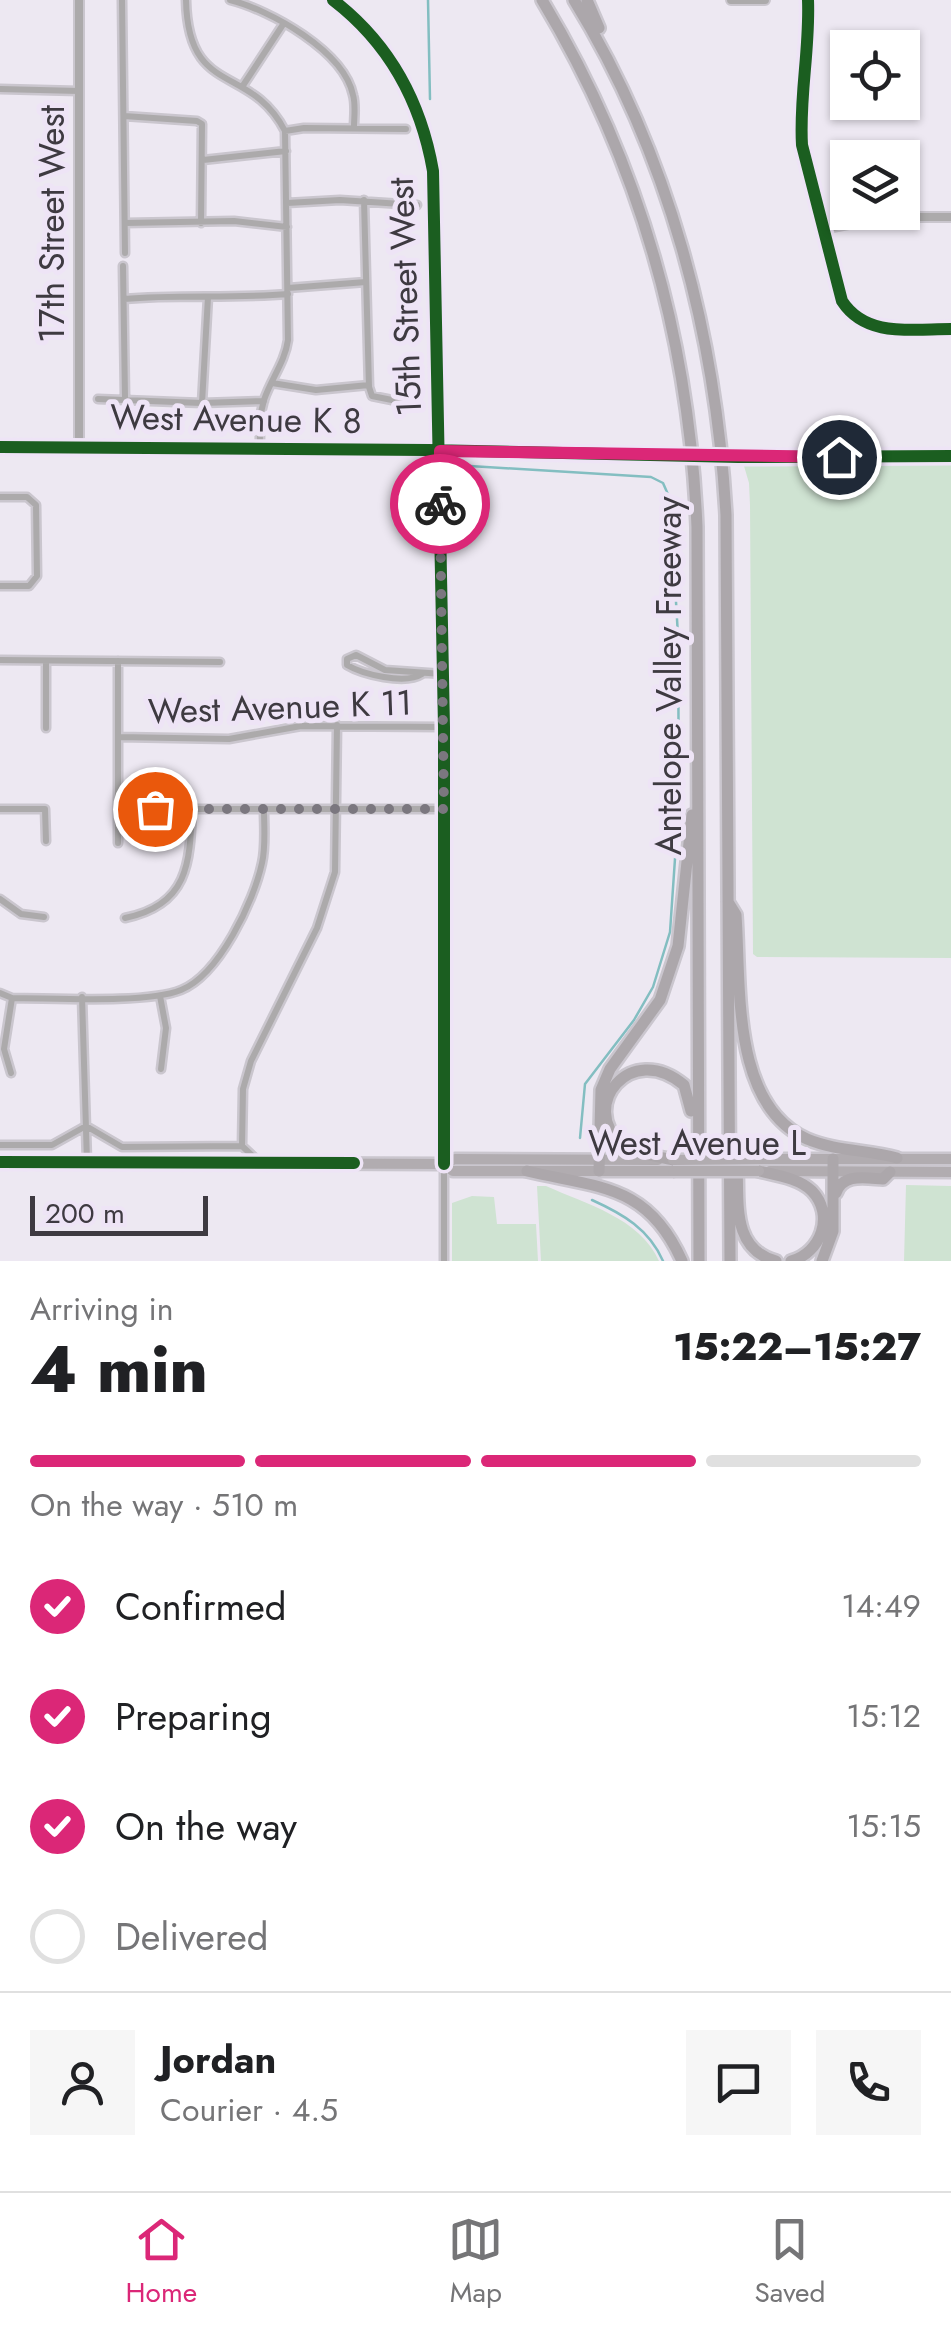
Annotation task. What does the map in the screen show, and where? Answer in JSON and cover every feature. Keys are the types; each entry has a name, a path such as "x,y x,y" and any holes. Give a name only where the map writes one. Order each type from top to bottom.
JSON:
{"highway":[{"name":"Antelope Valley Freeway","path":"542,0 599,106 638,202 670,311 682,370 696,509 699,1261"},
{"name":"Antelope Valley Freeway","path":"574,0 610,62 647,145 684,254 711,371 718,422 726,515 730,1261"},
{"path":"586,0 610,62"},
{"path":"599,1165 600,1090 610,1069 660,1000 678,946 699,771"},
{"path":"728,902 736,915 747,1058 754,1084 770,1111 790,1130 820,1144 897,1158"},
{"path":"673,1165 620,1142 608,1119 612,1088 637,1070 662,1070 684,1085 690,1099 694,1197 699,1223"},
{"path":"729,1104 736,1139 741,1230 756,1252 776,1261"},
{"path":"759,1165 797,1181 819,1201 824,1226 820,1238 807,1254 791,1261"},
{"path":"822,1261 833,1230 833,1165"},
{"path":"527,1171 598,1184 624,1194 659,1221 682,1261"},
{"path":"833,1207 841,1182 850,1178 883,1178 890,1172"}],"main road":[{"name":"West Avenue L","path":"0,1162 444,1164 455,1159 599,1165 833,1165 897,1158 951,1158"},
{"name":"West Avenue L","path":"444,1164 453,1171 527,1171 599,1165"},
{"name":"West Avenue L","path":"833,1165 890,1172 951,1172"}],"street":[{"name":"17th Street West","path":"79,0 79,447"},
{"path":"122,0 124,253"},
{"path":"186,0 193,49 210,70 258,96 276,113 285,131 286,356 264,401 260,449"},
{"path":"230,0 250,5 284,23 336,63 354,94 354,127"},
{"name":"15th Street West","path":"333,0 378,42 417,106 428,142 436,202 444,727 444,1261"},
{"path":"731,0 765,0"},
{"path":"808,0 810,44 802,107 802,145 842,301 854,316 883,328 951,329"},
{"path":"242,87 284,23"},
{"path":"0,90 79,91"},
{"path":"124,116 197,121 204,130 200,224"},
{"path":"285,131 406,129"},
{"path":"203,160 286,151"},
{"path":"287,203 364,200 418,205"},
{"path":"364,200 368,385 372,396 379,400 417,405"},
{"path":"822,230 884,218 951,216"},
{"path":"126,223 234,221 287,227"},
{"path":"123,266 124,398"},
{"path":"124,299 175,295 230,298 366,282"},
{"path":"202,402 208,296"},
{"path":"272,383 316,390 368,385"},
{"path":"98,399 264,401"},
{"name":"West Avenue K 8","path":"0,447 738,457 951,456"},
{"path":"0,497 33,499 36,505 37,576 30,586 0,586"},
{"path":"366,664 358,670 347,662 356,655 366,664 385,670 442,674"},
{"path":"0,660 220,662"},
{"path":"46,660 46,728"},
{"path":"118,661 118,843"},
{"name":"West Avenue K 11","path":"119,737 229,739 301,726 444,727"},
{"path":"242,1146 243,1089 251,1060 329,898 335,872 336,726"},
{"path":"0,809 45,808 46,842"},
{"path":"118,809 444,809"},
{"path":"124,918 158,907 182,882 191,853 192,809"},
{"path":"0,994 12,998 160,996 184,989 200,978 239,924 253,894 263,860 264,809"},
{"path":"0,899 21,914 44,918"},
{"path":"160,996 166,1028 161,1069"},
{"path":"82,997 87,1162"},
{"path":"11,1072 4,1049 12,998"},
{"path":"86,1126 122,1147 242,1146 259,1162"},
{"path":"0,1145 52,1146 86,1126"}],"green space":[{"path":"951,465 951,958 757,957 753,954 750,505 744,466"},
{"path":"906,1185 951,1186 951,1261 904,1261"},
{"path":"537,1186 578,1199 625,1223 650,1246 659,1261 541,1261"},
{"path":"472,1196 494,1197 497,1224 536,1224 538,1261 452,1261 452,1203"}],"waterway":[{"path":"428,0 430,99"},
{"path":"470,466 651,477 663,483 670,499 678,636 679,800 670,932 653,987 634,1020 585,1084 580,1138"},
{"path":"592,1200 634,1224 663,1261"}],"cycle path":[{"path":"333,0 371,35 400,76 420,121 433,171 444,727 444,1164"},
{"path":"808,0 802,145 842,301 852,313 877,326 951,329"},
{"path":"0,447 738,457 951,456"},
{"path":"0,1162 354,1163"}],"way so far":[{"path":"155,809 444,809 440,504"}],"route":[{"path":"440,504 440,451 839,457"}]}
